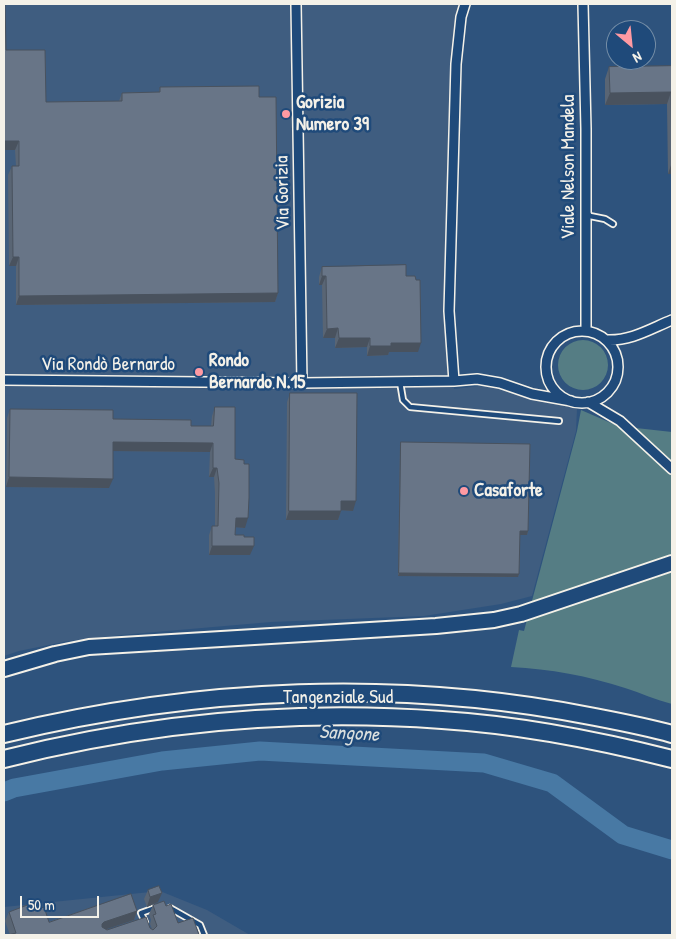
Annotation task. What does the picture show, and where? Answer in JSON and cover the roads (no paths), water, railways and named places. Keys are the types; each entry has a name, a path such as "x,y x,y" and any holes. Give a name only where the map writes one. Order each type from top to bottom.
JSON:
{"highway":[{"name":"Tangenziale Sud","path":"4,734 101,713 147,706 284,693 350,692 424,694 509,702 570,712 672,734"},
{"name":"Tangenziale Sud","path":"4,759 110,736 150,730 220,722 302,717 377,717 442,720 491,725 562,735 672,759"}],"main road":[{"path":"4,669 55,654 89,647 436,626 494,620 521,614 671,563"}],"street":[{"name":"Via Gorizia","path":"296,4 302,383"},
{"path":"454,381 449,312 456,64 461,17 465,4"},
{"name":"Viale Nelson Mandela","path":"583,4 586,331"},
{"path":"607,340 633,337 672,320"},
{"path":"575,331 597,334 607,340 614,349 618,359 615,381 609,390 601,398 588,402 571,401 556,392 547,375 546,363 549,352 555,343 564,335 575,331"},
{"name":"Via Rondò Bernardo","path":"4,380 302,383 478,379 500,383 532,394 571,401"},
{"path":"588,402 620,422 672,469"}],"lane":[{"path":"586,211 590,216 605,219 613,224"},
{"path":"400,382 402,400 410,407 560,421"},
{"path":"148,930 141,913 160,906 168,907 200,925 204,935"},
{"path":"136,924 144,921"}],"waterway":[{"name":"Sangone","path":"4,792 14,788 162,761 260,751 484,763 552,783 623,835 672,850"}],"place":[{"name":"Gorizia Numero 39","path":"286,114"},
{"name":"Rondo Bernardo N.15","path":"199,372"},
{"name":"Casaforte","path":"464,491"}]}
